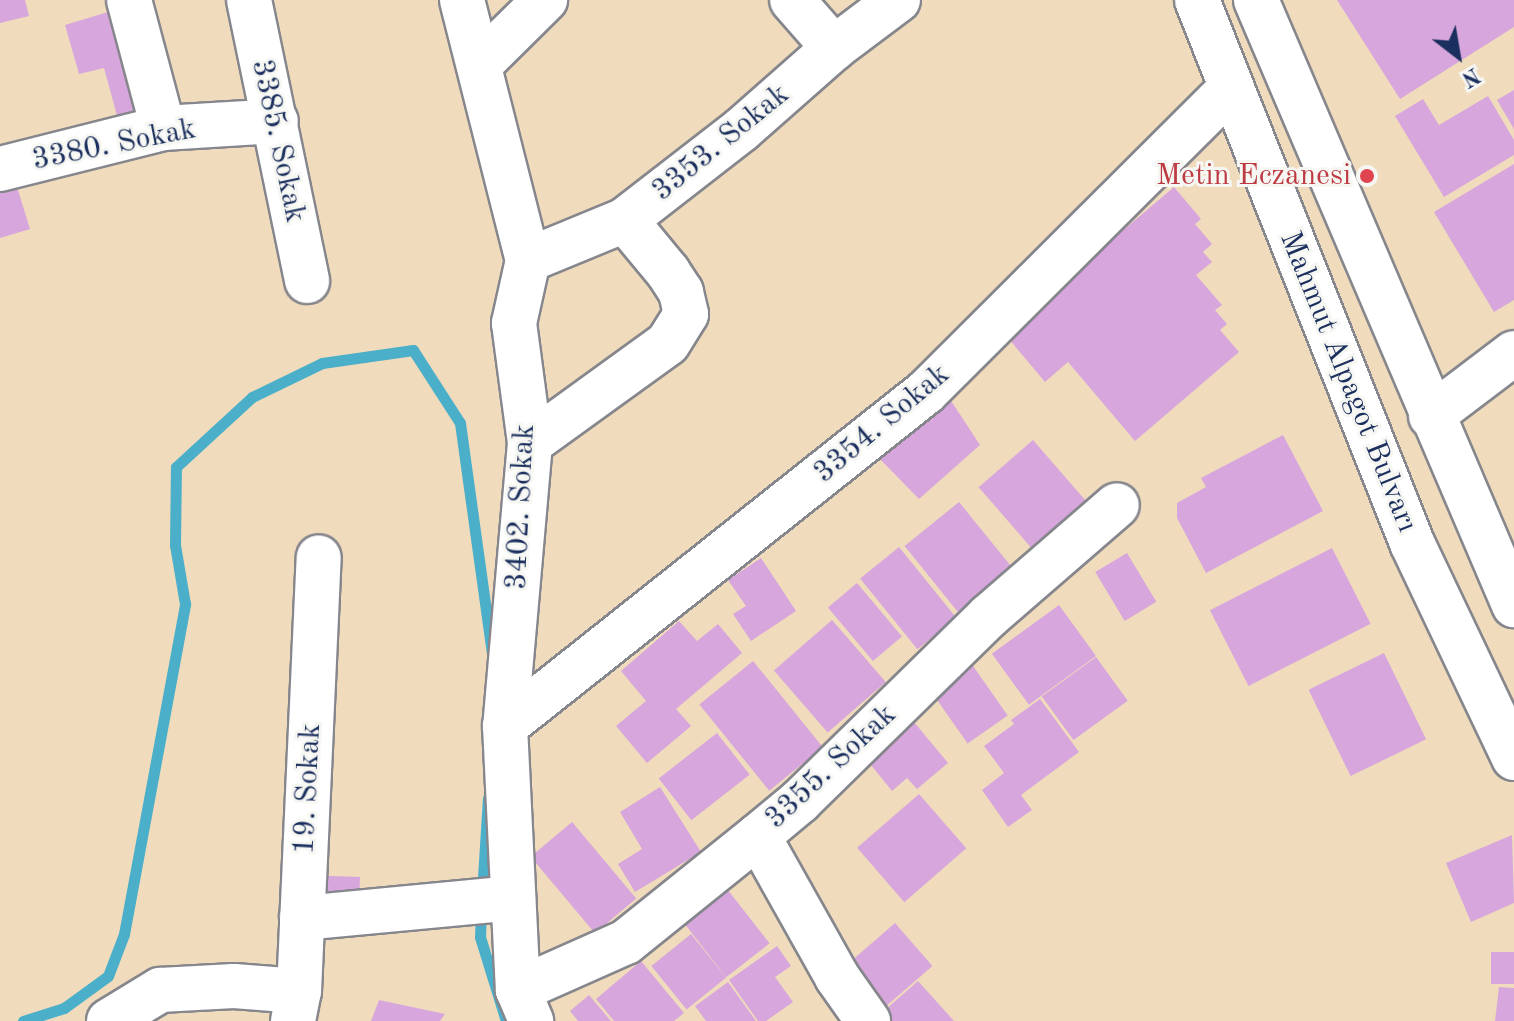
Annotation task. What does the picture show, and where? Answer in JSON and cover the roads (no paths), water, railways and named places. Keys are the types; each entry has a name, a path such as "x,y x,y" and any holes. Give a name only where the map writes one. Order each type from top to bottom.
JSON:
{"street":[{"path":"129,0 163,128"},
{"name":"3385. Sokak","path":"249,0 307,281"},
{"name":"3402. Sokak","path":"462,0 528,260 514,323 530,443 505,726 502,899 525,1006"},
{"path":"479,65 545,0"},
{"path":"792,0 834,48"},
{"name":"3353. Sokak","path":"528,260 625,220 741,130 834,48 898,0"},
{"name":"Mahmut Alpagot Bulvarı","path":"1197,0 1412,543 1514,758"},
{"name":"Mahmut Alpagot Bulvarı","path":"1266,4 1431,416 1514,605"},
{"name":"3354. Sokak","path":"505,726 926,392 1230,89"},
{"name":"3380. Sokak","path":"0,169 163,128 276,121"},
{"path":"530,443 668,343 686,314 681,292 625,220"},
{"path":"1431,416 1514,353"},
{"name":"3355. Sokak","path":"525,1006 626,942 800,801 989,616 1117,505"},
{"name":"19. Sokak","path":"296,1006 319,557"},
{"path":"758,836 837,977 868,1021"},
{"path":"302,918 502,899"},
{"path":"109,1021 160,990 234,986 296,1006"}],"waterway":[{"path":"23,1021 64,1008 108,976 124,934 185,604 175,545 176,467 252,397 322,363 413,350 460,423 492,653"},
{"path":"482,893 488,798"},
{"path":"481,910 480,937 506,1021"}],"place":[{"name":"Metin Eczanesi","path":"1367,176"}]}
